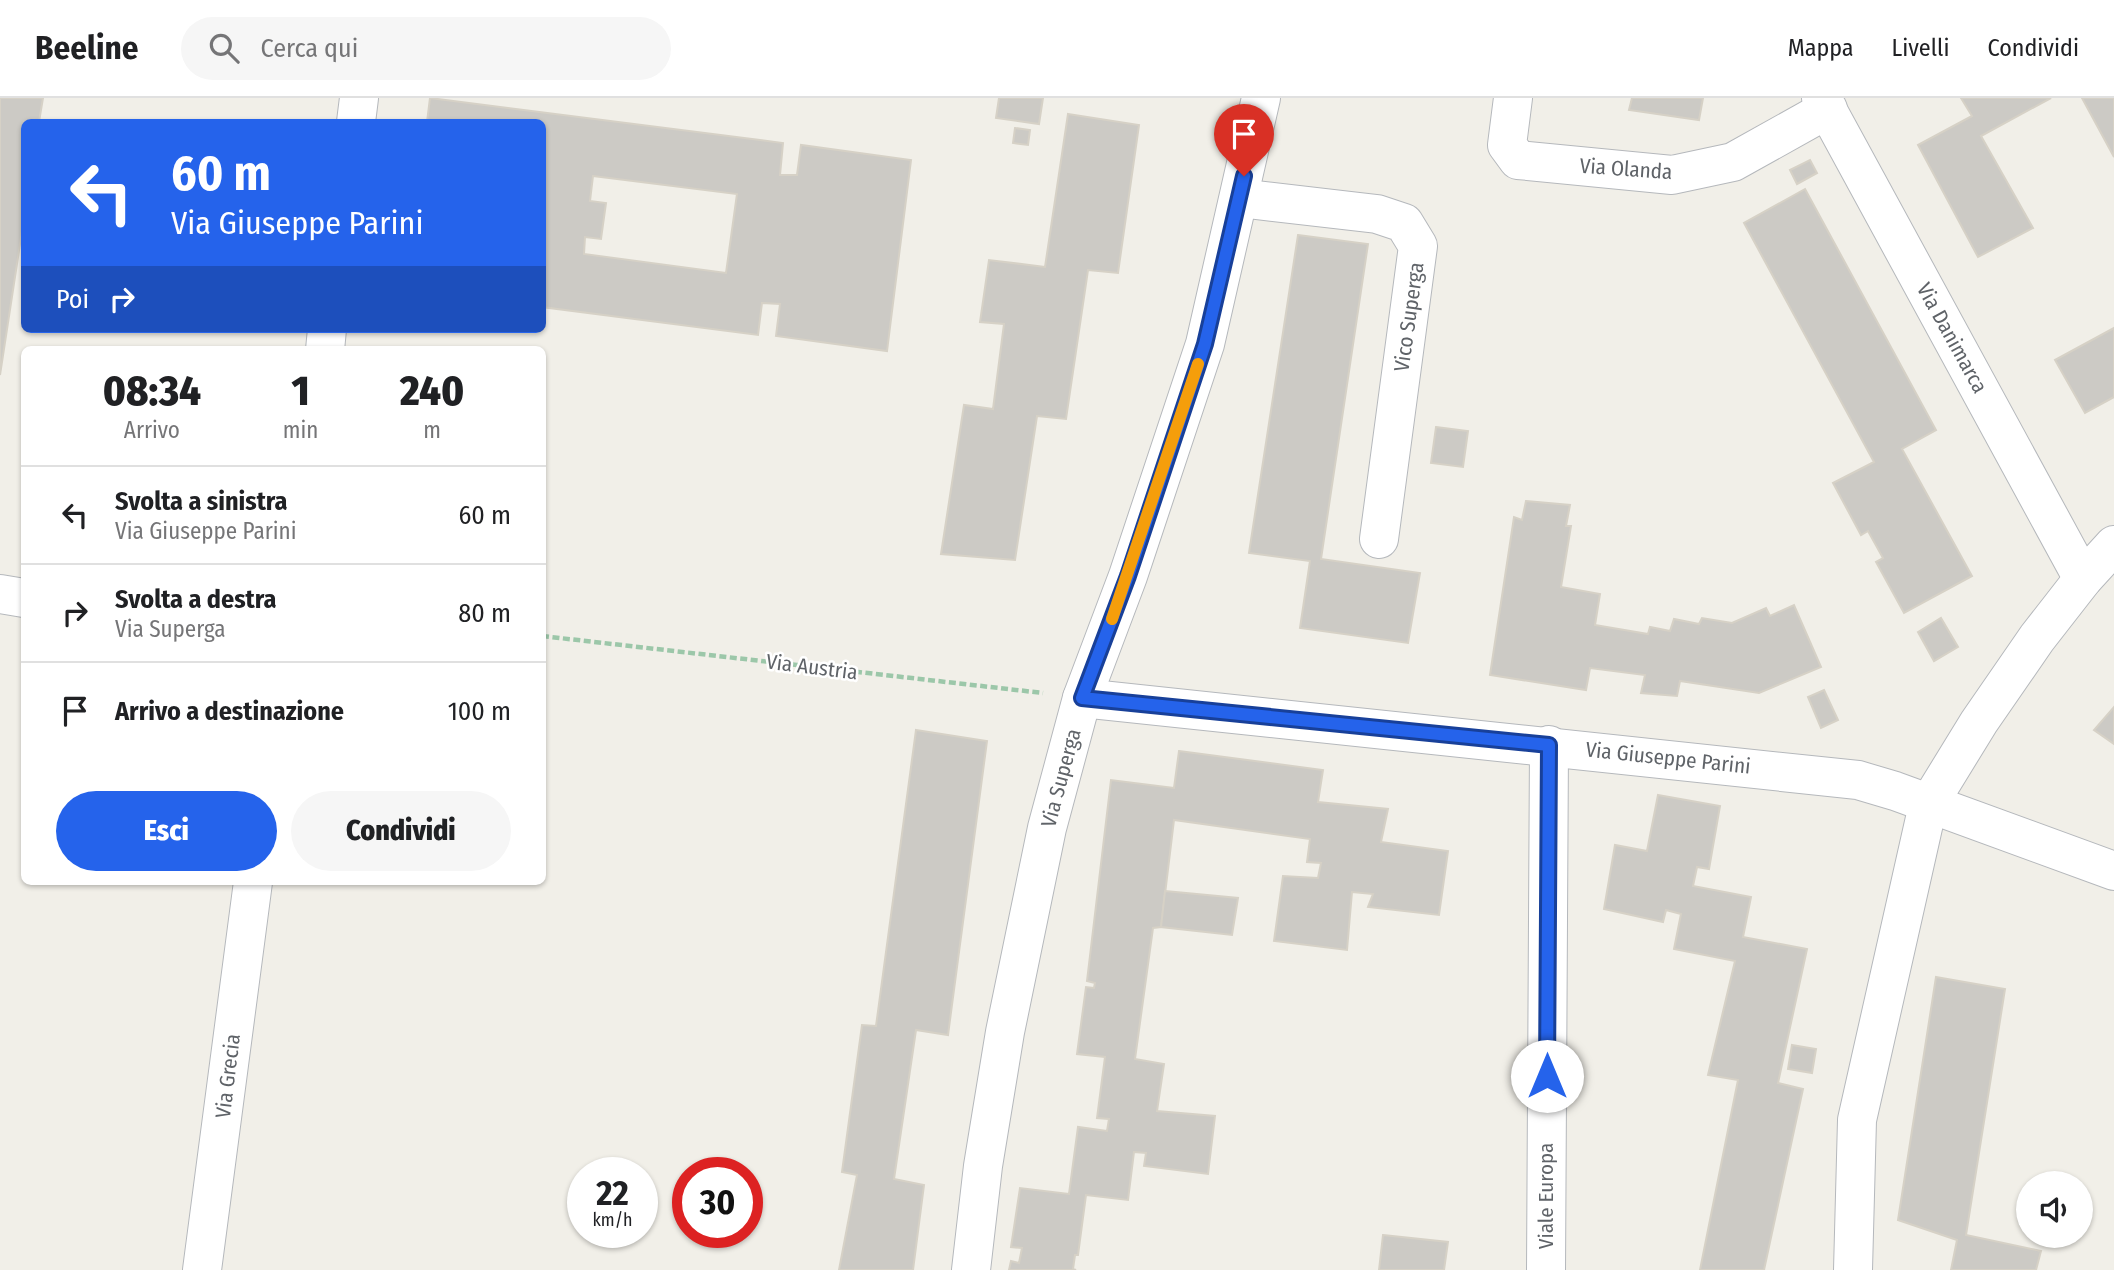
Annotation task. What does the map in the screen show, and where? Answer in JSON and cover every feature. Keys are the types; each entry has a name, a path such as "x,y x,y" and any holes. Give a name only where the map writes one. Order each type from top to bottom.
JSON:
{"street":[{"path":"356,119 359,98"},
{"name":"Via Superga","path":"971,1270 983,1166 1005,1032 1047,828 1082,698 1128,576 1205,344 1261,98"},
{"name":"Via Olanda","path":"1513,98 1507,145 1518,160 1672,176 1733,162 1825,104"},
{"name":"Via Danimarca","path":"1825,104 2083,579"},
{"name":"Vico Superga","path":"1238,198 1377,214 1404,223 1418,246 1379,539"},
{"path":"1853,1270 1857,1120 1928,805 1979,722 2083,579 2114,545"},
{"path":"0,594 21,598"},
{"name":"Via Giuseppe Parini","path":"1082,698 1549,745 1858,780 1895,790 1928,805 2114,871"},
{"name":"Viale Europa","path":"1546,1270 1549,745"},
{"name":"Via Grecia","path":"202,1270 253,885"}],"path":[{"name":"Via Austria","path":"546,636 1082,698"}],"building":[{"path":"0,98 43,98 40,119 21,119 21,238 0,375"},
{"path":"430,98 783,143 780,175 797,175 801,145 911,160 887,351 776,336 780,304 762,303 758,335 546,308 546,119 427,119","holes":["593,176 737,194 726,273 584,254 585,237 601,239 606,203 590,201"]},
{"path":"999,98 1043,98 1039,124 996,118"},
{"path":"1632,98 1703,98 1699,120 1629,110"},
{"path":"1961,98 2051,98 1981,136 2033,228 1978,257 1918,145 1972,116"},
{"path":"2082,98 2114,98 2114,157"},
{"path":"1068,114 1139,125 1118,273 1088,270 1066,419 1037,416 1015,560 941,554 964,405 993,409 1004,324 980,322 989,260 1045,267"},
{"path":"1015,128 1030,130 1028,145 1013,143"},
{"path":"1810,160 1817,173 1797,184 1790,170"},
{"path":"1805,189 1936,430 1902,449 1972,576 1904,613 1876,562 1883,558 1868,531 1861,535 1833,483 1874,462 1744,223"},
{"path":"1298,235 1368,244 1321,559 1420,573 1408,643 1300,628 1310,561 1249,553"},
{"path":"2114,328 2114,397 2085,413 2055,360"},
{"path":"1436,427 1468,431 1463,467 1431,463"},
{"path":"1526,501 1570,505 1566,526 1571,526 1561,587 1600,594 1595,625 1648,634 1650,627 1670,631 1674,619 1699,624 1702,618 1732,623 1766,608 1770,616 1794,605 1821,667 1759,693 1680,681 1677,696 1641,693 1645,675 1590,668 1586,690 1490,675 1514,517 1522,520"},
{"path":"1941,618 1958,647 1934,661 1918,632"},
{"path":"1824,690 1838,720 1821,728 1808,697"},
{"path":"2114,707 2114,744 2094,730"},
{"path":"916,730 987,741 948,1035 916,1030 894,1179 924,1185 913,1270 839,1270 857,1175 842,1172 862,1025 876,1026"},
{"path":"1179,751 1323,770 1318,802 1388,809 1381,842 1448,851 1439,915 1368,907 1373,894 1352,892 1347,950 1274,941 1283,876 1318,878 1321,863 1307,862 1310,839 1174,820 1161,927 1153,928 1135,1059 1164,1064 1157,1111 1215,1116 1208,1174 1144,1166 1146,1153 1134,1152 1128,1200 1086,1195 1078,1255 1075,1255 1073,1269 1076,1270 1009,1270 1011,1261 1019,1263 1022,1248 1011,1247 1020,1188 1069,1194 1078,1127 1107,1131 1109,1119 1097,1118 1105,1057 1077,1054 1086,987 1094,988 1095,983 1087,981 1111,780 1174,788"},
{"path":"1658,795 1720,806 1709,869 1697,867 1693,886 1751,897 1743,937 1807,949 1778,1083 1803,1089 1764,1270 1700,1270 1738,1080 1708,1075 1735,961 1674,949 1681,914 1666,910 1663,922 1604,909 1615,845 1647,851"},
{"path":"1165,891 1238,898 1232,935 1161,927"},
{"path":"1936,977 2005,989 1966,1235 2016,1246 2016,1248 2041,1251 2036,1270 1951,1270 1957,1240 1898,1220"},
{"path":"1792,1045 1816,1049 1812,1073 1788,1069"},
{"path":"1383,1235 1448,1242 1444,1270 1379,1270"}],"slow traffic":[{"path":"1112,619 1198,364"}],"route":[{"path":"1244,176 1205,344 1128,576 1082,698 1549,745 1547,1076"}]}
